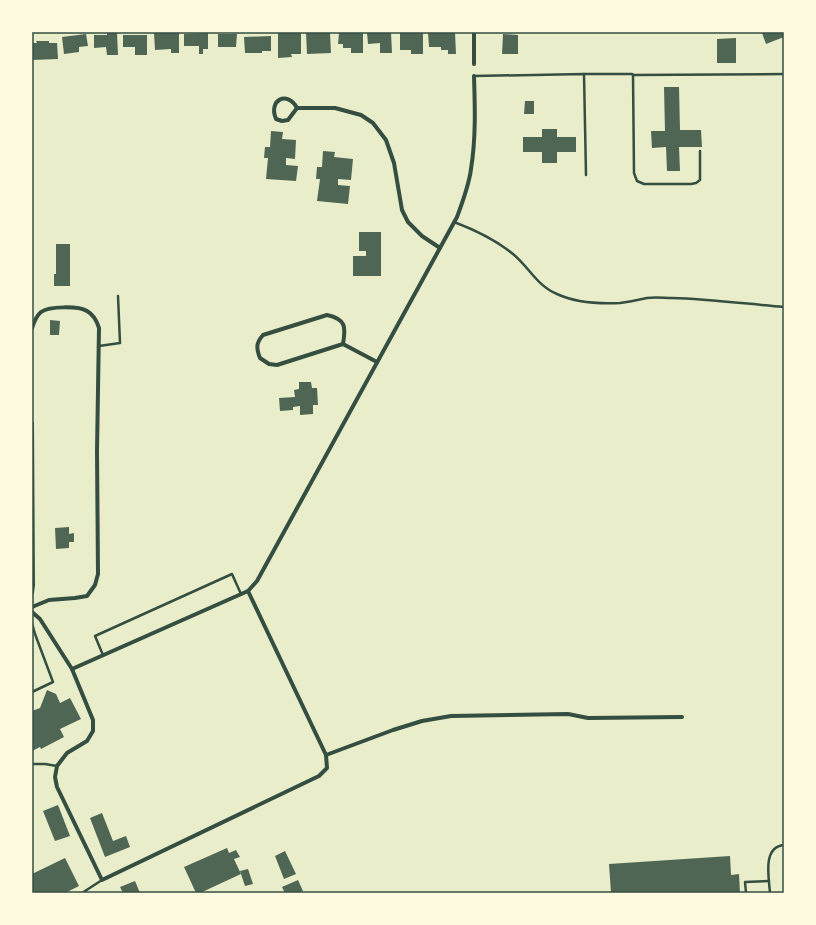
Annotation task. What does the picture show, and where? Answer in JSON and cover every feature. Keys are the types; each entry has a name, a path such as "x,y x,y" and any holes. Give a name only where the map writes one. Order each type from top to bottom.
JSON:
{"street":[{"path":"474,32 474,64"},
{"path":"72,669 248,591 257,581 454,222 466,193 471,169 475,130 474,76"},
{"path":"284,99 290,99 294,102 297,108 288,120 282,121 276,119 273,113 273,107 276,102 284,99"},
{"path":"297,108 335,108 361,115 373,123 386,140 392,157 402,210 408,222 422,236 440,248"},
{"path":"32,328 42,311 55,308 79,308 87,311 96,319 99,328 97,451 98,574 94,585 87,596 49,600 32,608"},
{"path":"343,344 345,331 342,321 336,317 327,315 263,335 257,342 257,349 260,358 269,364 277,365 343,344 377,362"},
{"path":"32,423 34,585 32,593"},
{"path":"32,612 40,619 72,669 92,720 92,731 87,740 67,753 57,766 55,777 57,787 102,880 319,776 327,768 326,755 248,591"},
{"path":"326,755 393,730 422,721 451,716 568,714 588,718 682,717"}],"lane":[{"path":"584,74 586,175"},
{"path":"474,76 584,74 784,74"},
{"path":"633,75 634,173 637,181 644,184 696,183 700,180 700,151"},
{"path":"454,222 471,228 513,254 546,289 570,299 592,302 621,303 649,298 673,298 784,307"},
{"path":"98,346 120,343 118,296"},
{"path":"103,655 94,636 232,574 241,594"},
{"path":"32,623 33,635 53,682 32,692"},
{"path":"32,764 57,766"},
{"path":"770,893 768,861 774,849 784,845"},
{"path":"82,893 102,880"},
{"path":"746,893 745,882 769,881"}],"building":[{"path":"391,32 392,53 380,53 380,43 368,44 367,33"},
{"path":"400,32 423,32 423,54 411,54 411,50 400,50"},
{"path":"428,32 455,32 456,54 448,54 448,50 441,50 441,47 429,47"},
{"path":"784,32 784,37 766,44 762,33"},
{"path":"107,33 117,33 118,55 107,55 106,47 94,48 94,35 107,35"},
{"path":"154,33 179,33 179,53 171,53 171,49 155,50"},
{"path":"208,33 208,49 203,49 203,54 199,54 199,46 184,46 184,34"},
{"path":"278,33 301,33 301,54 291,54 292,57 278,58"},
{"path":"306,33 330,33 331,53 307,54"},
{"path":"339,33 363,33 363,53 351,53 351,48 343,48 343,44 338,44"},
{"path":"86,34 88,46 79,47 79,52 64,54 62,37"},
{"path":"218,34 237,34 236,47 218,47"},
{"path":"503,34 518,35 518,54 502,54"},
{"path":"123,35 147,35 147,55 135,55 135,47 123,47"},
{"path":"271,36 271,51 262,51 262,53 245,53 244,37"},
{"path":"736,38 736,63 717,63 717,39"},
{"path":"36,41 49,41 49,43 57,43 58,59 32,60 32,43 37,43"},
{"path":"664,87 679,87 680,130 701,130 702,147 679,147 680,171 667,171 666,147 652,148 651,131 665,131"},
{"path":"525,101 534,101 534,114 524,114"},
{"path":"542,129 557,129 557,137 576,137 576,152 557,152 557,163 542,163 542,152 523,152 523,137 542,137"},
{"path":"271,131 283,132 282,139 296,140 295,159 286,158 286,165 298,166 296,181 266,179 268,158 264,158 265,147 270,147"},
{"path":"323,151 335,152 334,157 353,159 351,180 338,179 338,185 350,186 348,204 317,201 320,179 316,179 317,167 322,167"},
{"path":"359,232 381,232 381,276 353,276 353,256 366,256 366,251 359,251"},
{"path":"56,244 70,244 70,286 54,286 54,274 56,274"},
{"path":"50,320 60,321 59,335 50,335"},
{"path":"299,382 311,382 312,388 317,388 318,405 313,405 313,414 300,415 300,406 293,407 293,410 280,411 279,398 295,397 294,390 299,389"},
{"path":"69,527 69,534 74,533 74,542 69,542 69,548 56,549 55,528"},
{"path":"47,690 56,694 60,703 70,698 81,719 60,729 64,737 41,749 40,747 32,751 32,711 40,708"},
{"path":"58,805 70,836 55,841 43,811"},
{"path":"102,813 113,841 126,836 130,847 105,857 90,818"},
{"path":"227,848 229,853 236,850 240,857 234,859 241,874 200,893 196,893 184,867"},
{"path":"285,851 296,874 284,879 275,856"},
{"path":"730,856 731,875 739,874 740,893 611,893 609,864"},
{"path":"65,858 79,886 65,893 32,893 32,874"},
{"path":"248,869 253,884 245,886 240,871"},
{"path":"298,880 303,891 298,893 285,893 282,887"},
{"path":"135,881 140,893 123,893 120,887"}]}
